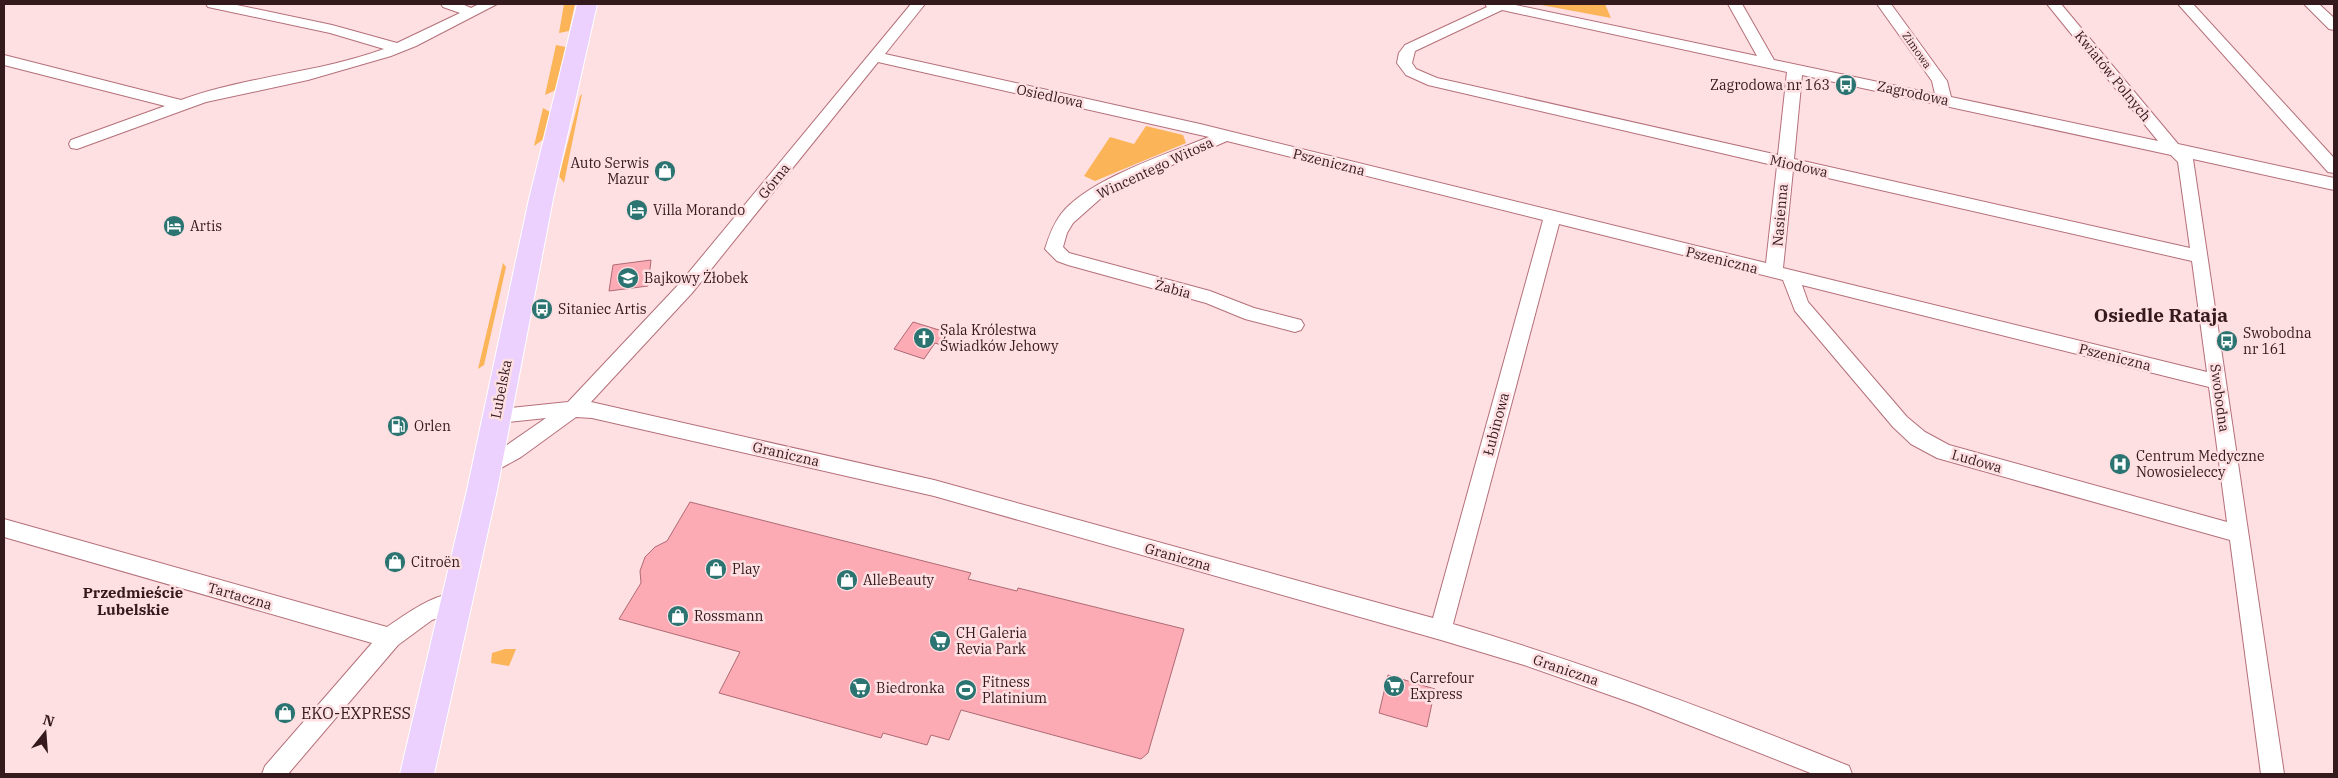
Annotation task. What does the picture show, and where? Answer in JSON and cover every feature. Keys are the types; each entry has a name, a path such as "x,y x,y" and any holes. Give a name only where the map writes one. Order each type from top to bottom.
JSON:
{"main road":[{"name":"Lubelska","path":"417,774 497,415 522,284 586,4"}],"street":[{"path":"213,4 332,30 398,48"},
{"path":"448,4 469,13"},
{"path":"77,144 181,105 348,64 398,48 490,4"},
{"name":"Górna","path":"485,468 514,452 573,409 686,288 918,4"},
{"path":"1404,63 1406,53 1410,48 1498,4"},
{"name":"Zagrodowa","path":"1498,4 2334,184"},
{"path":"1735,4 1768,62"},
{"name":"Zimowa","path":"1884,4 1939,81 1944,99"},
{"name":"Kwiatów Polnych","path":"2054,4 2172,148"},
{"path":"2185,4 2334,168"},
{"path":"2311,4 2334,26"},
{"name":"Osiedlowa","path":"875,58 1225,136"},
{"path":"4,60 181,105"},
{"name":"Miodowa","path":"1404,63 1411,72 1433,82 2200,257"},
{"name":"Nasienna","path":"1783,275 1784,163 1795,68"},
{"name":"Pszeniczna","path":"1225,136 2218,382"},
{"name":"Wincentego Witosa","path":"1054,250 1055,239 1076,209 1101,190 1225,136"},
{"name":"Swobodna","path":"2172,148 2179,152 2186,161 2273,774"},
{"name":"Łubinowa","path":"1441,630 1552,218"},
{"name":"Żabia","path":"1054,250 1074,262 1210,298 1252,314 1294,325"},
{"name":"Ludowa","path":"1783,275 1802,306 1900,422 1928,444 1944,452 2239,534"},
{"name":"Graniczna","path":"497,415 573,409 592,410 934,488 1524,655 1639,695 1841,774"},
{"name":"Tartaczna","path":"4,528 390,638"},
{"path":"273,774 390,638 425,613 456,602"}],"shaded area":[{"path":"564,4 575,4 569,31 559,33"},
{"path":"1536,4 1605,4 1611,18"},
{"path":"556,45 566,47 556,90 545,95"},
{"path":"582,94 564,183 559,176"},
{"path":"543,108 550,112 544,139 534,146"},
{"path":"1146,126 1183,135 1186,143 1095,181 1084,176 1110,137 1134,144"},
{"path":"503,263 506,267 484,365 478,369"},
{"path":"505,649 516,649 509,666 491,663 492,653"}],"building":[{"name":"Bajkowy Żłobek","path":"651,260 648,286 609,291 613,265"},
{"name":"Sala Królestwa Świadków Jehowy","path":"913,322 949,333 941,345 935,343 924,359 894,349"},
{"name":"CH Galeria Revia Park","path":"690,502 971,573 968,579 1017,591 1018,588 1184,629 1148,753 1141,759 961,710 949,740 931,735 927,745 883,733 881,738 719,693 740,652 619,619 641,583 640,571 645,557 655,547 667,541"},
{"path":"1388,675 1435,689 1427,727 1379,713"}],"place":[{"name":"Zagrodowa nr 163","path":"1846,85"},
{"name":"Auto Serwis Mazur","path":"665,171"},
{"name":"Villa Morando","path":"637,210"},
{"name":"Artis","path":"174,226"},
{"name":"Bajkowy Żłobek","path":"628,278"},
{"name":"Sitaniec Artis","path":"542,309"},
{"name":"Sala Królestwa Świadków Jehowy","path":"924,338"},
{"name":"Swobodna nr 161","path":"2227,341"},
{"name":"Orlen","path":"398,426"},
{"name":"Centrum Medyczne Nowosieleccy","path":"2120,464"},
{"name":"Citroën","path":"395,562"},
{"name":"Play","path":"716,569"},
{"name":"AlleBeauty","path":"847,580"},
{"name":"Rossmann","path":"678,616"},
{"name":"CH Galeria Revia Park","path":"940,641"},
{"name":"Carrefour Express","path":"1394,686"},
{"name":"Biedronka","path":"860,688"},
{"name":"Fitness Platinium","path":"966,690"},
{"name":"EKO-EXPRESS","path":"285,713"}],"district":[{"name":"Osiedle Rataja","path":"2161,315"},
{"name":"Przedmieście Lubelskie","path":"133,600"}]}
